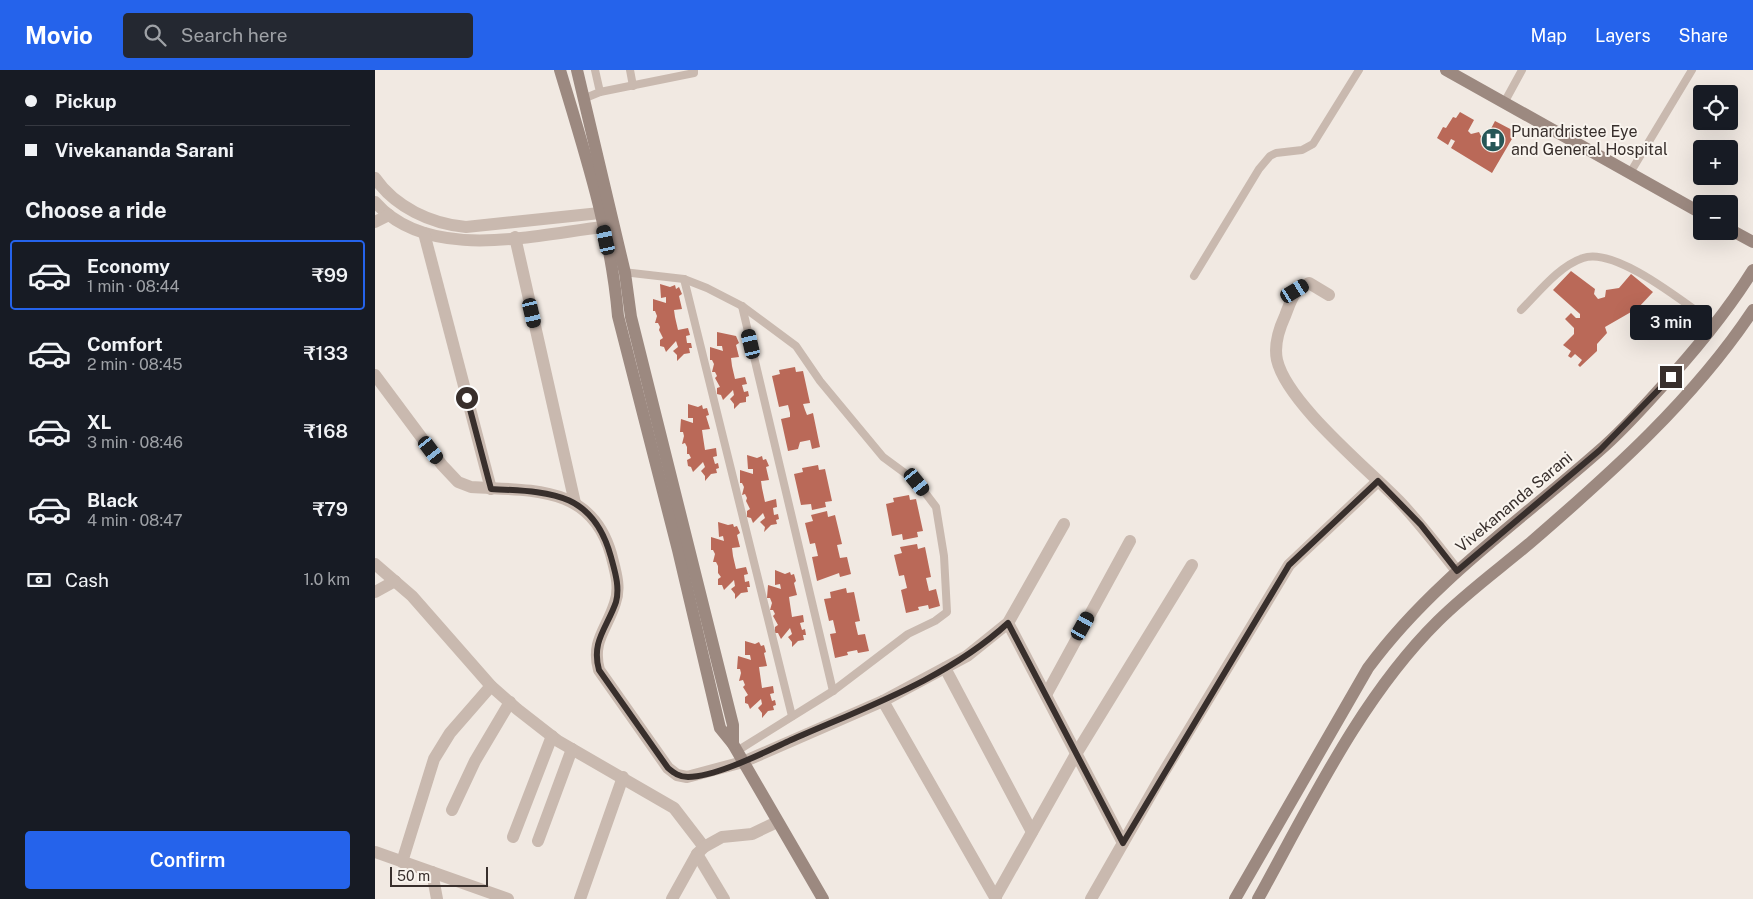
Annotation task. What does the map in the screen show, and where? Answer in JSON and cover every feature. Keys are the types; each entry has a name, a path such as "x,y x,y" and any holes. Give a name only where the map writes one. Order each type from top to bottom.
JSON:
{"street":[{"path":"560,70 580,131 600,213 618,316 677,550 719,728 738,752 823,899"},
{"path":"577,70 625,273 631,317 733,725 738,752"},
{"path":"1446,70 1693,209"},
{"path":"573,113 584,103"},
{"path":"375,178 395,200 407,208 438,222 453,226 466,227 600,213"},
{"path":"375,202 389,215 423,234 454,240 515,237 603,226"},
{"path":"375,222 389,215"},
{"path":"423,234 491,489"},
{"path":"1738,234 1753,242"},
{"path":"515,237 575,503"},
{"name":"Vivekananda Sarani","path":"1235,899 1368,668 1399,627 1457,571 1624,428 1716,325 1753,270"},
{"path":"1329,295 1309,283 1295,291 1278,331 1277,360 1292,391 1311,414 1421,525 1457,571"},
{"path":"1258,899 1350,737 1388,677 1438,621 1558,519 1673,408 1709,370 1753,310"},
{"path":"375,375 442,465 458,482 471,487 556,494 575,503 593,517 603,532 617,579 616,602 596,646 595,656 599,670 668,768 677,775 687,777 700,775 738,752 883,702 982,646 1008,623 1064,524"},
{"path":"1091,899 1289,565 1378,481"},
{"path":"1045,695 1130,541"},
{"path":"375,564 395,580 491,686 510,702 571,749 675,808 700,851 724,899"},
{"path":"995,898 1076,754 1192,565"},
{"path":"375,592 395,580"},
{"path":"1008,623 1123,843"},
{"path":"945,668 1032,832"},
{"path":"402,862 438,752 450,733 491,686"},
{"path":"452,810 475,761 510,702"},
{"path":"883,702 995,898"},
{"path":"513,837 552,736"},
{"path":"538,841 571,749"},
{"path":"580,899 623,778"},
{"path":"672,899 700,851 721,837 752,834 777,822"},
{"path":"375,852 508,899"},
{"path":"432,872 437,899"}],"lane":[{"path":"595,70 600,92"},
{"path":"630,70 633,86"},
{"path":"664,70 666,79"},
{"path":"584,103 600,92 695,73 694,70"},
{"path":"1194,276 1259,169 1276,153 1302,150 1313,144 1359,70"},
{"path":"1504,103 1522,70"},
{"path":"1630,174 1692,70"},
{"path":"1521,310 1572,263 1591,256 1603,256 1621,262 1644,276 1716,325"},
{"path":"611,268 625,273 683,279 707,288 742,306 796,346 820,380 883,457 917,482 936,507 944,556 947,612 935,621 909,634 833,691 738,752"},
{"path":"683,279 792,716"},
{"path":"742,306 833,691"}],"building":[{"path":"1460,112 1474,120 1468,131 1471,134 1479,132 1484,142 1495,121 1516,132 1492,173 1451,148 1455,141 1451,139 1448,145 1437,138 1443,127 1446,128 1453,117 1456,118"},
{"path":"1571,271 1595,289 1594,294 1598,299 1605,297 1606,290 1619,288 1631,274 1653,292 1638,308 1605,327 1607,333 1597,344 1597,351 1580,367 1578,365 1582,360 1575,354 1571,358 1568,356 1571,351 1563,345 1574,334 1574,328 1565,319 1571,313 1576,318 1580,318 1580,314 1553,290"},
{"path":"660,284 670,287 675,285 676,289 679,287 682,294 679,296 682,309 674,310 675,317 678,330 688,328 690,335 686,336 687,343 691,343 692,348 689,348 690,353 684,354 677,361 677,355 673,351 678,347 676,341 666,352 664,347 660,346 660,340 663,338 658,323 655,323 657,316 655,311 653,311 653,299 666,303 666,297 661,298"},
{"path":"717,332 736,336 739,343 736,345 739,357 731,358 732,366 735,379 745,377 747,384 742,385 744,392 748,391 749,396 746,397 746,402 740,403 734,409 734,404 730,399 734,395 733,390 723,400 721,395 717,394 717,388 720,387 715,378 717,376 715,372 712,372 714,364 710,360 710,347 723,351 722,346 717,346"},
{"path":"795,367 796,372 803,371 810,403 803,404 807,415 813,413 820,447 812,449 810,440 800,442 798,449 788,451 781,419 790,417 790,413 788,405 779,407 772,376 780,374 779,370"},
{"path":"688,404 698,407 702,405 703,409 707,408 709,415 706,416 710,429 702,430 705,450 716,448 717,456 713,457 715,464 718,463 719,468 716,469 717,473 711,474 705,481 705,476 701,471 705,467 703,462 693,472 691,467 688,466 687,460 691,458 687,454 687,447 685,443 682,444 684,436 683,432 680,432 681,419 693,423 693,418 688,418"},
{"path":"747,455 757,458 762,456 763,460 766,459 769,466 766,467 769,480 761,481 762,488 765,502 776,499 777,507 773,508 774,515 778,514 779,519 776,520 777,524 771,525 764,532 765,527 760,522 765,518 763,513 753,523 751,518 747,517 747,511 750,509 746,501 747,498 745,494 742,495 744,487 740,483 740,470 753,474 753,469 748,469"},
{"path":"818,465 819,470 825,469 832,501 825,502 826,507 812,510 811,504 801,505 794,474 803,472 802,468"},
{"path":"909,495 910,500 916,499 923,531 917,532 918,537 903,540 902,534 892,536 886,504 894,502 893,498"},
{"path":"827,511 828,517 835,515 842,544 837,545 840,558 847,557 851,574 840,577 839,573 817,581 812,557 818,556 815,543 810,544 805,523 813,521 811,515"},
{"path":"718,522 728,525 733,524 734,527 737,526 740,533 737,535 740,547 732,548 733,556 736,569 746,567 748,574 744,575 745,582 749,581 750,587 747,587 748,592 741,593 735,599 735,594 731,589 735,586 734,580 724,590 722,585 718,585 718,579 721,577 718,573 716,562 713,562 715,554 711,550 711,537 724,541 723,536 719,537"},
{"path":"917,544 918,549 925,547 931,577 926,578 929,591 936,589 940,606 929,609 928,605 918,607 919,610 906,613 901,590 907,588 904,575 899,576 894,555 902,553 900,547"},
{"path":"775,570 785,574 790,572 791,575 794,574 796,581 794,583 797,595 789,597 792,617 803,615 804,622 800,623 802,630 805,629 806,635 803,635 804,640 798,641 792,647 792,642 788,637 792,634 790,628 781,639 778,633 775,633 775,627 778,625 773,616 775,614 773,610 770,610 772,603 770,598 767,598 768,585 781,589 780,584 775,585"},
{"path":"846,588 847,593 854,592 860,621 855,622 858,635 865,634 869,651 858,653 857,650 847,652 848,655 835,658 830,634 836,633 833,620 829,621 824,599 831,598 830,592"},
{"path":"745,641 755,644 759,642 761,646 764,645 766,652 764,653 767,666 759,667 762,688 773,686 774,693 770,694 772,701 775,700 776,705 773,706 774,710 768,711 762,718 762,713 758,708 762,704 761,699 750,709 748,704 745,703 745,697 748,695 743,687 745,685 743,680 739,681 741,673 740,669 737,669 738,656 751,660 750,655 745,655"}],"place":[{"name":"Punardristee Eye and General Hospital","path":"1493,140"}],"route":[{"path":"467,398 491,489 556,494 575,503 593,517 603,532 609,546 618,587 616,602 596,646 595,656 599,670 668,768 677,775 687,777 700,775 743,762 883,702 967,656 990,640 1008,623 1123,843 1289,565 1378,481 1421,525 1457,571 1600,450 1624,428 1671,377"}]}
